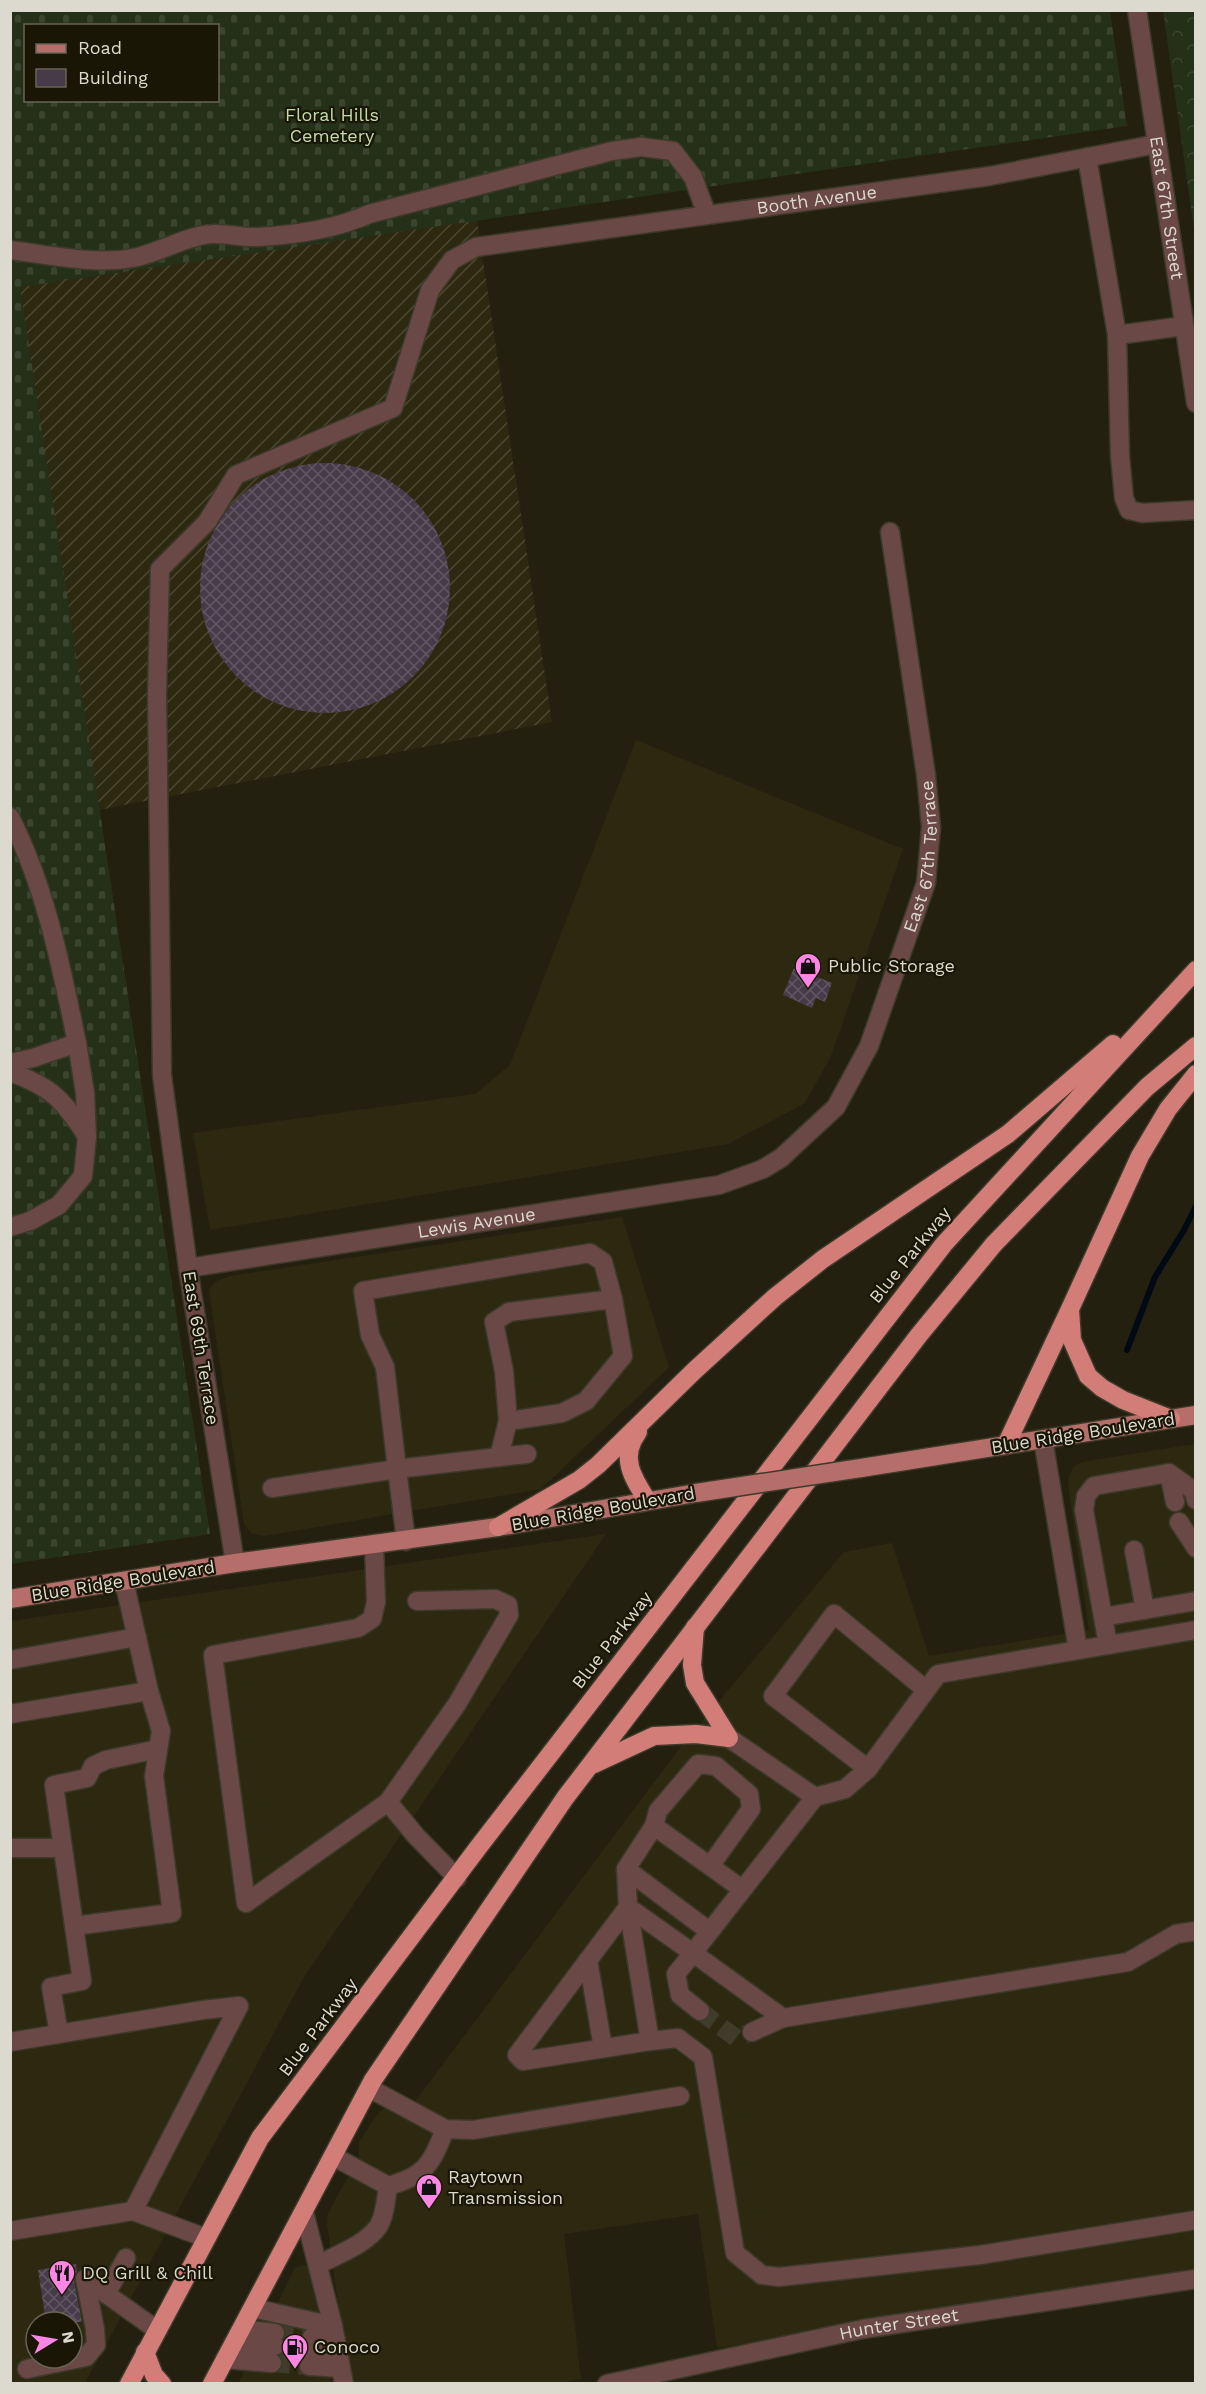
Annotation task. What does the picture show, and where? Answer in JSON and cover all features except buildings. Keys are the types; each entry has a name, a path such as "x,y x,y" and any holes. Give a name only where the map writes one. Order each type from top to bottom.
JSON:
{"highway":[{"path":"498,1527 579,1480 598,1466 694,1371 775,1297 823,1259 1008,1134 1192,974"},
{"name":"Blue Parkway","path":"129,2384 260,2138 944,1244 1192,974"},
{"path":"212,2384 369,2088 565,1798 919,1335 994,1244 1147,1087 1196,1046"},
{"path":"1006,1445 1140,1156 1168,1108 1196,1074"},
{"path":"1070,1309 1072,1340 1088,1376 1102,1388 1123,1400 1171,1419"},
{"path":"647,1500 631,1475 629,1459 630,1447 635,1436 650,1416"},
{"path":"695,1627 692,1665 695,1683 729,1738"},
{"path":"590,1766 654,1737 696,1734 729,1738"},
{"path":"145,2352 154,2375 162,2384"}],"main road":[{"name":"Blue Ridge Boulevard","path":"10,1599 235,1563 498,1527 647,1500 1196,1415"}],"street":[{"name":"East 67th Street","path":"1137,10 1196,403"},
{"name":"Booth Avenue","path":"476,247 990,176 1157,144"},
{"path":"10,250 82,259 122,259 154,252 211,234 256,237 314,230 612,151 641,147 673,151 693,177 707,215"},
{"path":"1087,157 1117,335 1120,456 1124,498 1130,510 1142,513 1196,510"},
{"name":"East 69th Terrace","path":"235,1563 188,1268 169,1134 162,1063 157,695 160,569 207,522 236,475 393,408 430,290 452,261 476,247"},
{"path":"1117,335 1184,326"},
{"name":"East 67th Terrace","path":"763,1169 781,1158 836,1107 869,1046 926,883 931,827 926,775 890,531"},
{"path":"10,817 24,845 55,936 77,1043 85,1093 87,1136 83,1176 59,1205 30,1221 10,1227"},
{"path":"10,1063 77,1043"},
{"path":"10,1072 38,1082 67,1106 87,1136"},
{"name":"Lewis Avenue","path":"188,1268 719,1185 763,1169"},
{"path":"406,1541 385,1367 370,1335 363,1291 590,1253 603,1262 613,1299 623,1356 586,1401 562,1413 508,1420"},
{"path":"499,1457 508,1420 504,1371 494,1322 509,1312 613,1299"},
{"path":"1043,1439 1078,1650"},
{"path":"272,1488 397,1469 527,1454"},
{"path":"1108,1645 1084,1510 1086,1496 1094,1486 1169,1473 1194,1491 1196,1500"},
{"path":"1169,1473 1175,1502"},
{"path":"1179,1522 1195,1543"},
{"path":"374,1544 376,1602 372,1619 358,1628 213,1655 246,1903 388,1802 457,1704 508,1615 508,1605 495,1599 417,1601"},
{"path":"1134,1550 1144,1610"},
{"path":"74,1926 172,1913 154,1776 161,1731 149,1691 124,1581"},
{"path":"1103,1617 1196,1601"},
{"path":"868,1769 773,1696 834,1614 926,1689"},
{"path":"700,2011 680,1995 676,1974 815,1797 845,1789 868,1769 938,1674 1196,1630"},
{"path":"10,1660 137,1638"},
{"path":"10,1714 149,1691"},
{"path":"729,1738 815,1797"},
{"path":"59,2034 51,1988 82,1981 54,1785 87,1778 93,1766 106,1760 158,1749"},
{"path":"650,2041 628,1907 626,1869 654,1827 658,1811 698,1764 716,1766 749,1794 751,1809 710,1866"},
{"path":"388,1802 416,1836 457,1878"},
{"path":"654,1827 742,1889"},
{"path":"10,1848 63,1848"},
{"path":"626,1869 709,1931"},
{"path":"628,1907 783,2018"},
{"path":"628,1907 518,2055 524,2061 678,2038 702,2057 735,2253 762,2275 779,2277 980,2255 1196,2220"},
{"path":"752,2032 783,2018 1128,1962 1176,1934 1196,1931"},
{"path":"588,1960 603,2049"},
{"path":"10,2042 239,2006 133,2211"},
{"path":"369,2088 445,2129 473,2130 680,2096"},
{"path":"333,2156 388,2186 419,2173 434,2157 445,2129"},
{"path":"318,2265 363,2241 378,2227 385,2206 388,2186"},
{"path":"10,2231 133,2211 206,2238"},
{"path":"304,2212 338,2354"},
{"path":"106,2294 126,2258"},
{"path":"84,2357 96,2345 85,2279 157,2330"},
{"name":"Hunter Street","path":"607,2384 863,2329 1196,2279"},
{"path":"253,2308 338,2354"},
{"path":"225,2360 274,2347 238,2335"},
{"path":"338,2354 310,2351 338,2354"}],"shaded area":[{"path":"477,220 552,722 99,810 19,287"},
{"name":"Public Storage","path":"636,740 903,849 831,1056 805,1103 728,1144 210,1230 193,1133 475,1094 510,1065"},
{"path":"622,1217 669,1367 541,1489 264,1536 251,1533 244,1524 210,1298 209,1289 217,1281 230,1276"},
{"path":"1195,1444 1195,2274 717,2348 698,2214 564,2234 581,2379 553,2384 349,2383 327,2224 328,2213 359,2157 359,2142 379,2112 385,2108 392,2108 405,2115 679,1749 844,1552 892,1543 929,1656 1089,1630 1068,1485 1074,1466 1082,1462"},
{"path":"606,1534 304,1977 85,2383 11,2384 11,1621"},
{"path":"304,2265 310,2267 315,2274 331,2383 238,2384 295,2268"}],"green space":[{"name":"Floral Hills Cemetery","path":"10,11 1110,11 1127,126 20,287 210,1534 11,1564"},
{"path":"1163,11 1195,11 1195,236"}],"waterway":[{"path":"1127,1350 1155,1277 1196,1206"}],"tunnel":[{"path":"700,2011 736,2038 752,2032"},
{"path":"275,2333 312,2337"},
{"path":"275,2346 310,2350"},
{"path":"272,2363 309,2366"}],"place":[{"name":"Public Storage","path":"808,989"},
{"name":"Raytown Transmission","path":"429,2210"},
{"name":"DQ Grill & Chill","path":"62,2296"},
{"name":"Conoco","path":"295,2370"}]}
